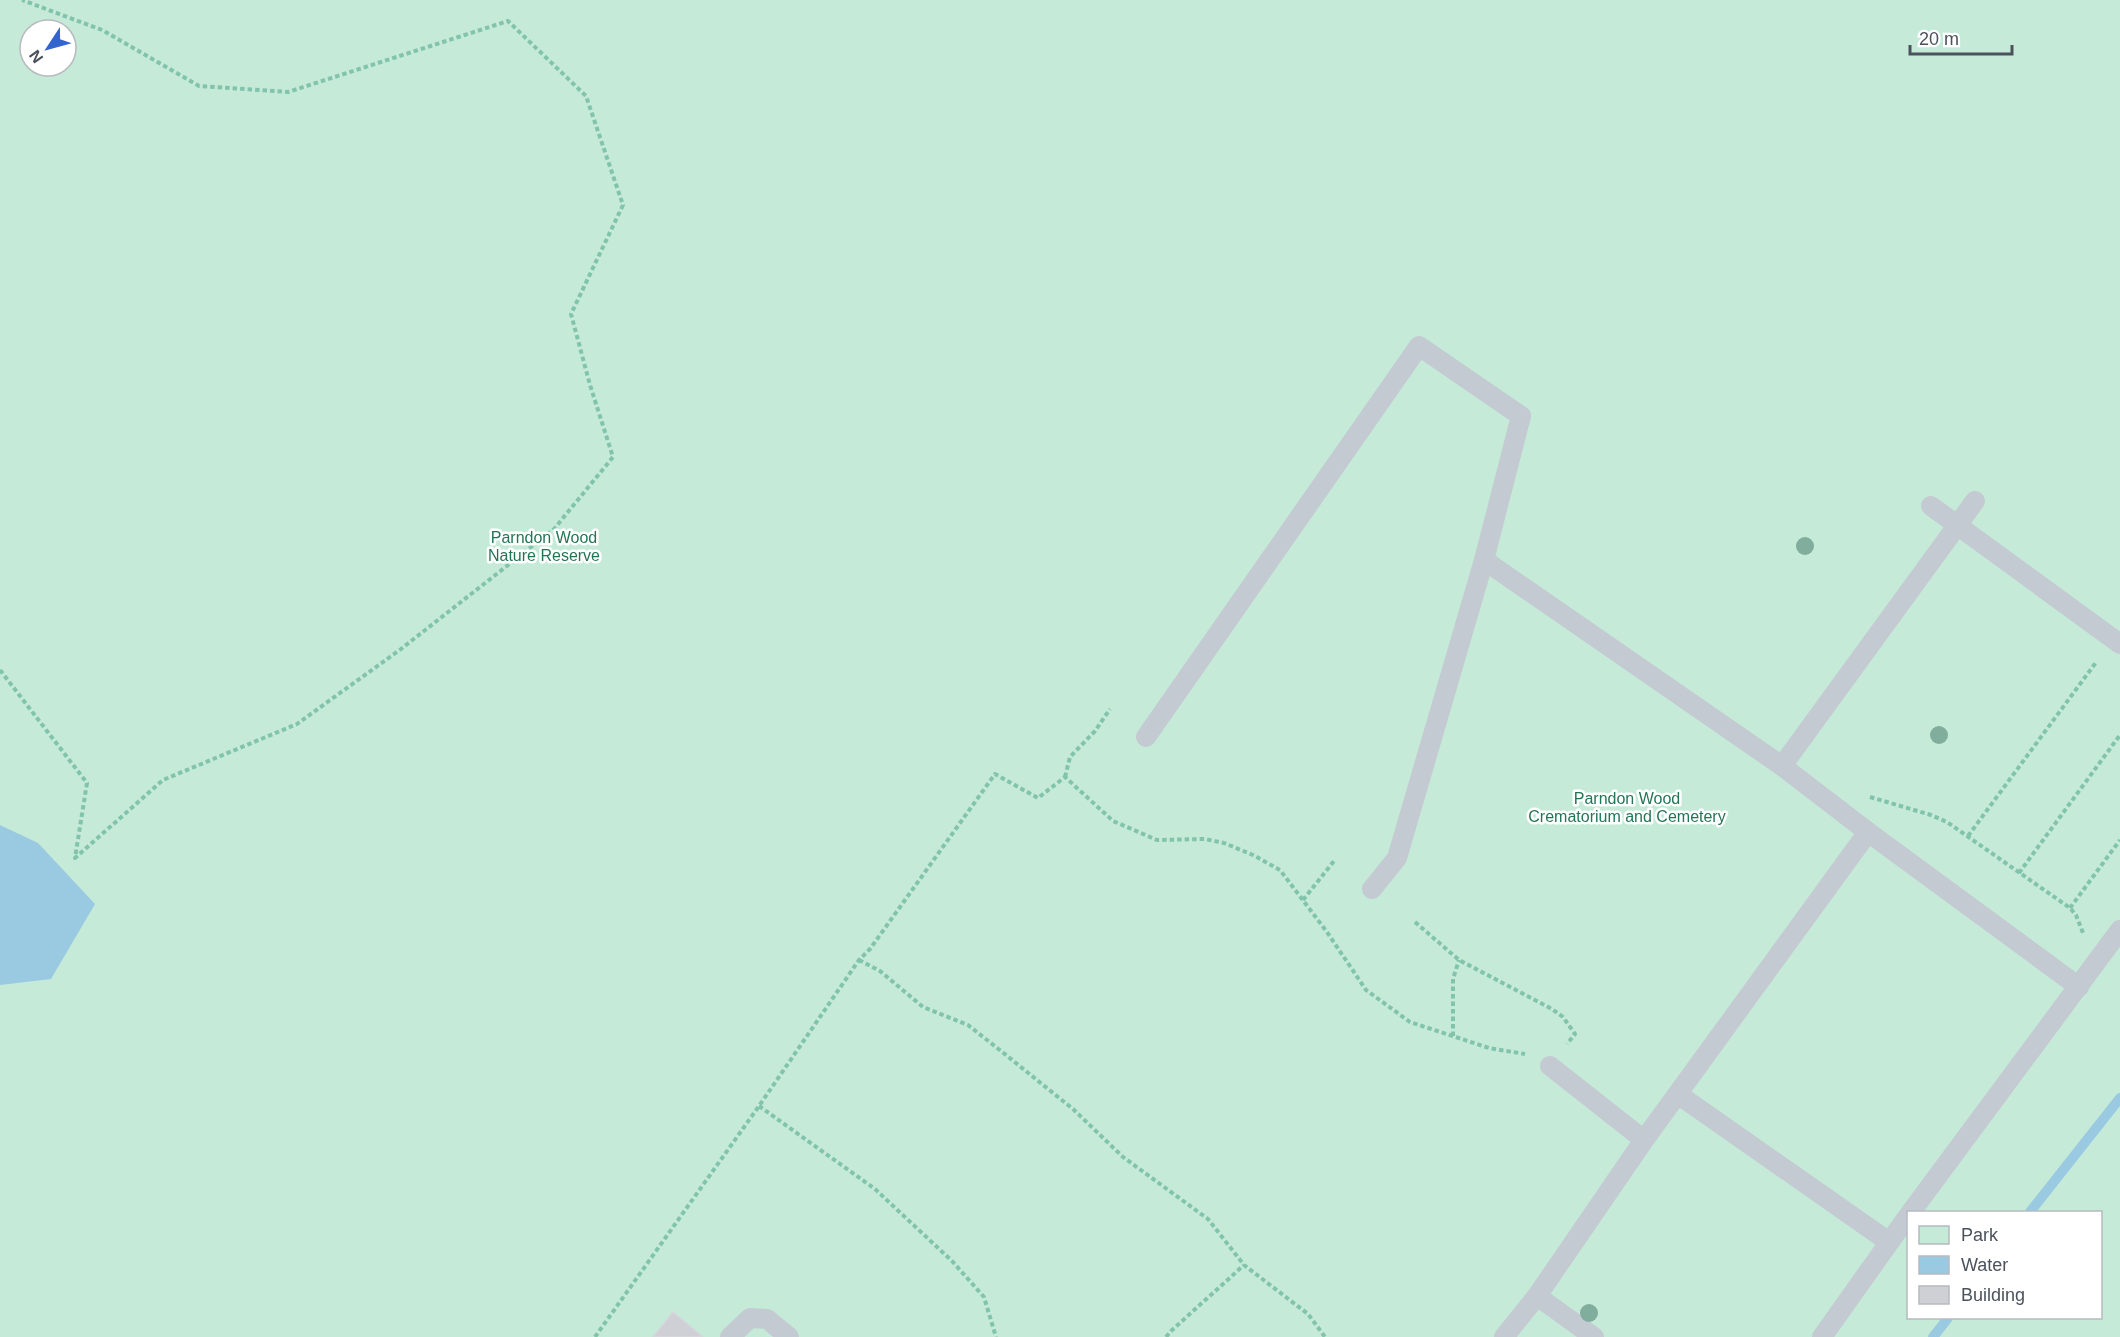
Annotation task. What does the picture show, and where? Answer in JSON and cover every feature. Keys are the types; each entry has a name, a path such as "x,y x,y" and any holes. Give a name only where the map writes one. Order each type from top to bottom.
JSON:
{"lane":[{"path":"1146,737 1419,346 1521,416 1484,560 1397,858 1372,890"},
{"path":"1782,766 1975,501"},
{"path":"1931,506 2116,641"},
{"path":"1484,560 1782,766 2079,987"},
{"path":"1504,1337 1537,1296 1644,1140 1679,1095 1868,832"},
{"path":"1912,1211 2120,930"},
{"path":"1550,1066 1644,1140"},
{"path":"1679,1095 1890,1242"},
{"path":"1822,1337 1907,1217"},
{"path":"1537,1296 1594,1337"},
{"path":"730,1337 750,1318 767,1319 789,1337"}],"path":[{"path":"0,670 87,783 75,858 163,780 297,724 401,649 554,529 614,457 590,385 571,314 623,205 586,96 508,21 288,92 199,86 102,30 22,0"},
{"path":"1968,836 2116,641"},
{"path":"595,1337 759,1106 859,960 870,949 994,774 1038,798 1065,777 1070,757 1095,731 1110,709"},
{"path":"2019,873 2120,735"},
{"path":"1065,777 1113,820 1157,840 1205,839 1224,843 1280,870 1327,932 1366,990 1410,1022 1489,1048 1522,1053 1550,1066 1575,1034 1563,1017 1459,960 1415,922"},
{"path":"1843,813 1858,797 1872,797 1947,822 2070,908 2076,915 2086,944 2099,958"},
{"path":"2070,908 2120,840"},
{"path":"1303,900 1334,861"},
{"path":"859,960 880,971 924,1007 968,1025 1073,1109 1124,1157 1208,1219 1244,1265 1308,1314 1325,1337"},
{"path":"1454,1036 1453,979 1459,960"},
{"path":"759,1106 875,1189 952,1262 984,1297 996,1337"},
{"path":"1166,1337 1244,1265"}],"green space":[{"name":"Parndon Wood Nature Reserve","path":"0,0 2120,0 2120,1337 0,1337"}],"water":[{"path":"0,825 38,843 95,904 51,979 0,985"}],"building":[{"path":"673,1312 703,1337 653,1337"}],"waterway":[{"path":"2031,1211 2120,1098"},
{"path":"1933,1337 1947,1319"}],"park label":[{"name":"Parndon Wood Crematorium and Cemetery","path":"1627,807"}]}
